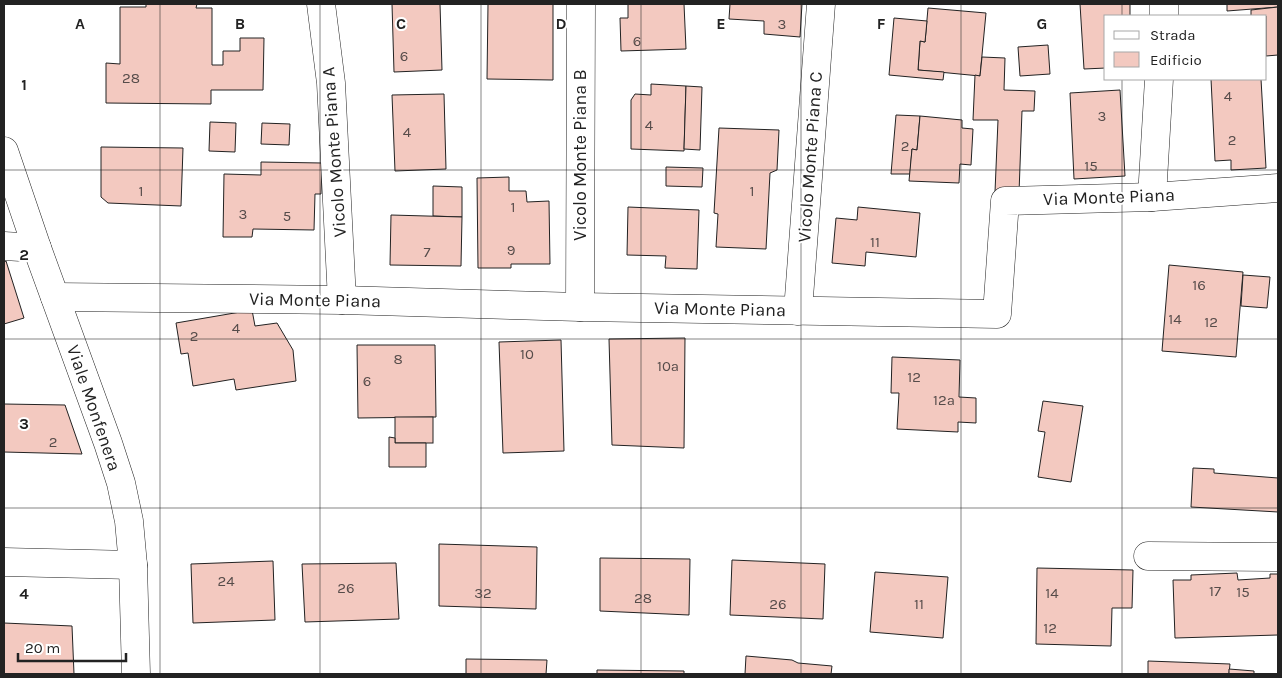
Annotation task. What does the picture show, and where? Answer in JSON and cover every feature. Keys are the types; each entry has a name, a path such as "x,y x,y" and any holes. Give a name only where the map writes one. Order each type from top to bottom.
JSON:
{"street":[{"name":"Vicolo Monte Piana A","path":"321,4 331,83 342,300"},
{"name":"Vicolo Monte Piana B","path":"580,307 581,4"},
{"name":"Vicolo Monte Piana C","path":"798,311 821,4"},
{"path":"1152,197 1160,80"},
{"name":"Viale Monfenera","path":"4,151 108,443 120,483 129,521 133,565 136,674"},
{"name":"Via Monte Piana","path":"55,297 342,300 580,307 997,314 1005,201 1152,197 1278,188"},
{"path":"4,246 37,248"},
{"path":"1148,556 1278,557"},
{"path":"4,562 133,565"}],"building":[{"path":"146,4 197,4 196,8 212,8 212,65 223,65 223,51 240,51 240,38 264,38 263,90 211,90 211,104 106,103 106,63 120,64 120,7 146,7"},
{"path":"392,4 440,4 442,70 394,72"},
{"path":"488,4 553,4 553,80 487,79"},
{"path":"628,4 684,4 686,49 621,51 620,18 628,18"},
{"path":"730,4 802,4 800,37 764,34 764,21 729,19"},
{"path":"1080,4 1130,4 1130,15 1104,15 1104,68 1084,69"},
{"path":"1227,4 1278,4 1278,7 1227,11"},
{"path":"1278,7 1278,55 1267,56 1267,15 1251,15 1251,10"},
{"path":"928,8 986,13 980,76 918,70 920,41 925,42"},
{"path":"894,18 927,21 925,42 920,41 918,70 944,72 943,80 889,75"},
{"path":"1048,45 1050,74 1020,76 1018,47"},
{"path":"982,57 1005,58 1004,90 1035,91 1034,111 1022,111 1019,193 995,192 998,120 973,120 975,75 980,76"},
{"path":"1211,80 1261,80 1266,168 1231,170 1231,160 1215,161"},
{"path":"651,84 686,86 684,151 631,149 631,100 635,94 651,95"},
{"path":"686,86 702,87 700,150 684,149"},
{"path":"1120,90 1125,176 1074,179 1070,93"},
{"path":"444,94 446,169 395,171 392,95"},
{"path":"896,115 920,116 917,150 912,149 910,174 891,174"},
{"path":"920,116 962,120 962,128 973,129 971,165 960,164 959,183 909,181 912,149 917,150"},
{"path":"210,122 236,123 235,152 209,151"},
{"path":"262,123 290,124 289,145 261,144"},
{"path":"719,128 779,130 777,170 770,173 766,249 716,247 718,214 714,213"},
{"path":"101,147 183,148 181,206 108,203 101,197"},
{"path":"261,162 322,163 321,194 315,194 314,230 253,229 252,237 223,237 224,174 261,175"},
{"path":"666,167 703,168 702,187 666,186"},
{"path":"509,177 509,191 526,191 527,202 549,201 550,264 511,264 511,268 478,268 477,178"},
{"path":"433,186 462,187 462,217 433,216"},
{"path":"628,207 699,210 697,269 665,268 666,256 627,255"},
{"path":"858,207 920,213 916,257 866,252 865,266 832,263 836,218 857,220"},
{"path":"391,215 462,217 461,266 390,265"},
{"path":"6,261 24,318 4,324 4,262"},
{"path":"1169,265 1243,272 1236,357 1162,351"},
{"path":"1243,275 1270,277 1267,308 1241,306"},
{"path":"252,310 255,326 277,323 293,350 296,381 236,390 234,379 193,386 188,353 181,354 176,323"},
{"path":"685,338 684,448 612,445 609,339"},
{"path":"561,340 564,451 503,453 499,342"},
{"path":"357,345 435,345 436,417 358,418"},
{"path":"892,357 960,360 959,397 976,398 976,423 958,422 958,432 897,429 899,393 891,393"},
{"path":"1043,401 1083,406 1071,482 1038,477 1045,432 1038,431"},
{"path":"4,404 65,405 82,454 4,452"},
{"path":"395,417 433,417 433,443 395,443"},
{"path":"389,437 395,438 395,443 426,443 426,467 389,467"},
{"path":"1193,468 1214,469 1214,473 1278,478 1278,512 1191,507"},
{"path":"439,544 537,547 536,609 439,606"},
{"path":"600,558 690,559 689,615 600,611"},
{"path":"732,560 825,564 823,619 730,615"},
{"path":"273,561 275,620 193,623 191,564"},
{"path":"396,563 399,619 305,622 302,564"},
{"path":"1037,568 1133,570 1132,608 1112,608 1111,646 1036,644"},
{"path":"875,572 948,577 943,638 870,632"},
{"path":"1237,573 1238,580 1270,578 1270,574 1278,574 1278,635 1175,638 1173,580 1191,580 1191,575"},
{"path":"4,623 72,626 74,674 4,674"},
{"path":"746,656 832,666 831,674 745,674"},
{"path":"466,659 547,660 546,674 466,674"},
{"path":"1148,661 1230,664 1229,674 1148,674"},
{"path":"1229,669 1254,671 1254,674 1229,674"},
{"path":"597,670 684,671 684,674 597,674"}]}
